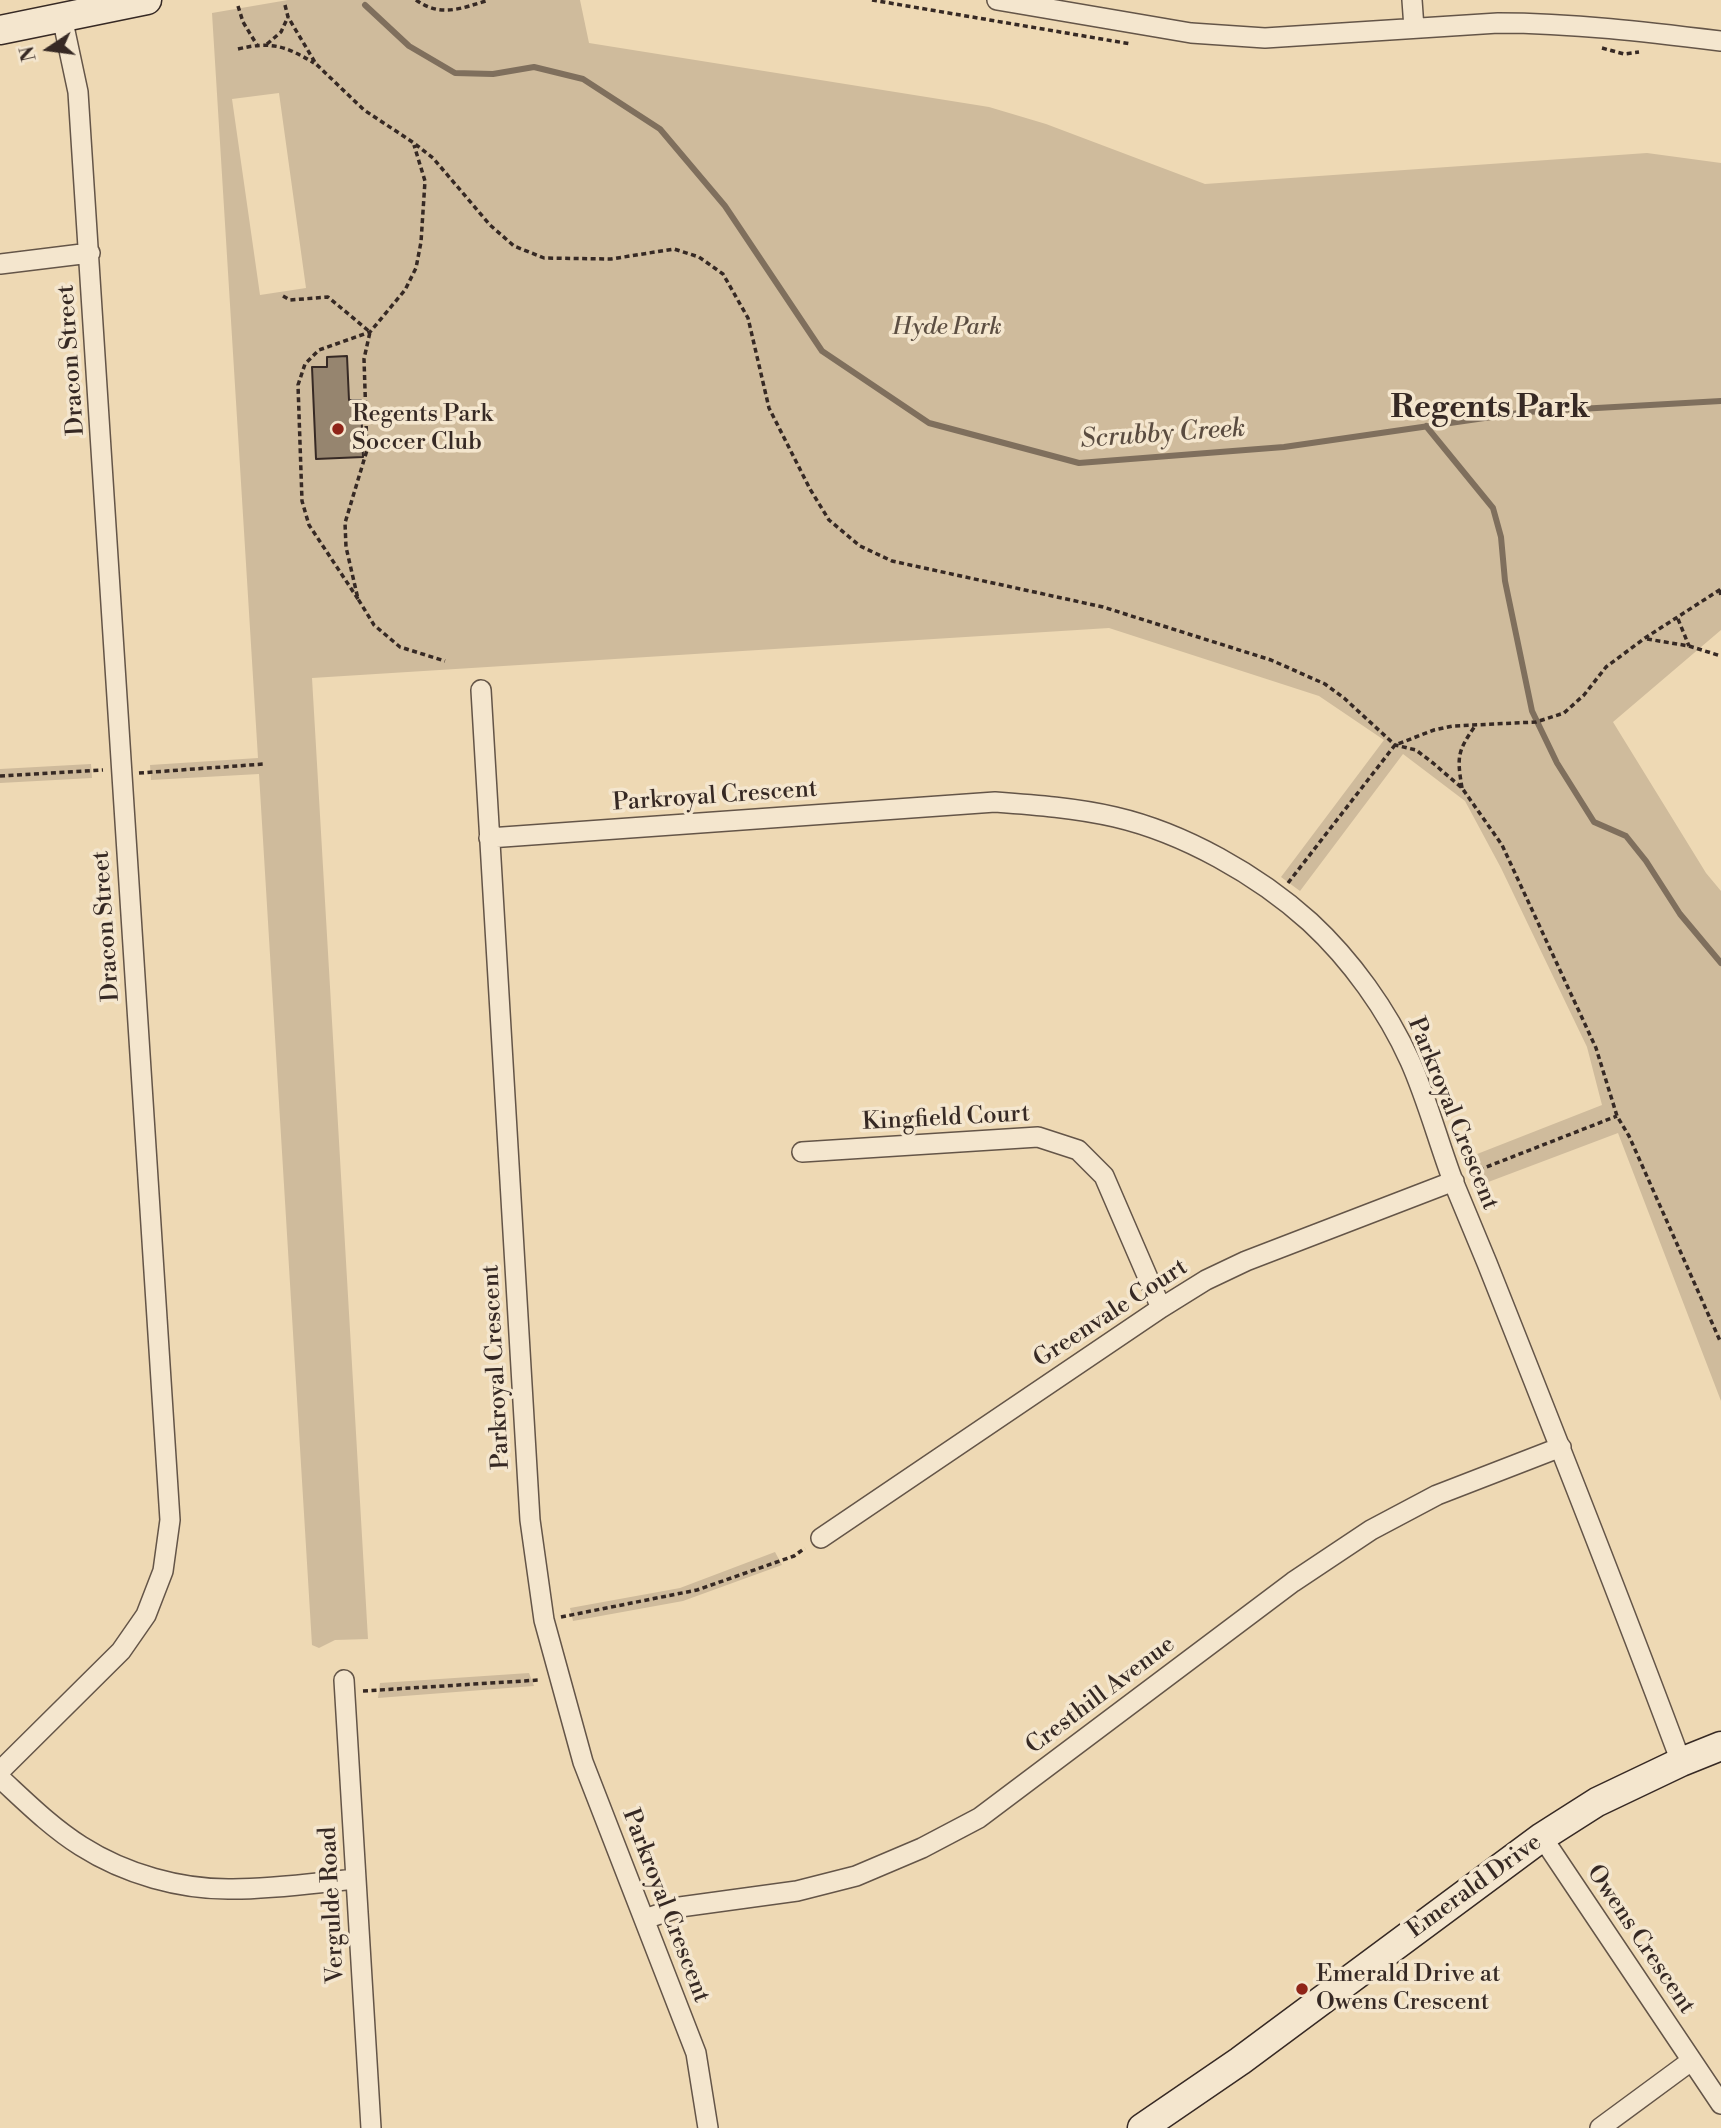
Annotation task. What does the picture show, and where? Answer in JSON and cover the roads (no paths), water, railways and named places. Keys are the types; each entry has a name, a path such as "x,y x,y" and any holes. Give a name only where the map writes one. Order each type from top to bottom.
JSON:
{"street":[{"path":"0,30 148,0"},
{"path":"997,0 1203,34 1265,38 1535,23 1640,31 1721,41"},
{"path":"1412,0 1414,28"},
{"name":"Dracon Street","path":"0,1771 121,1651 146,1615 163,1571 170,1520 90,253 78,92 62,18"},
{"path":"0,264 90,253"},
{"path":"481,690 489,838"},
{"name":"Parkroyal Crescent","path":"708,2128 696,2053 583,1762 544,1620 530,1520 489,838 995,802 1054,806 1117,817 1167,835 1221,859 1278,896 1311,924 1348,964 1380,1006 1409,1061 1681,1762"},
{"name":"Kingfield Court","path":"802,1153 1038,1137 1078,1150 1104,1176 1161,1308"},
{"name":"Greenvale Court","path":"821,1538 1206,1280 1246,1261 1454,1181"},
{"name":"Cresthill Avenue","path":"645,1919 680,1907 809,1888 856,1876 922,1848 979,1818 1293,1582 1371,1530 1437,1495 1561,1447"},
{"name":"Vergulde Road","path":"344,1686 371,2128"},
{"name":"Emerald Drive","path":"1142,2128 1240,2061 1542,1837 1597,1802 1721,1746"},
{"path":"0,1777 43,1817 82,1847 129,1870 179,1885 233,1889 356,1879"},
{"name":"Owens Crescent","path":"1542,1837 1721,2104"},
{"path":"1601,2128 1691,2061"}],"waterway":[{"name":"Scrubby Creek","path":"365,5 409,46 455,73 493,74 534,67 583,79 660,129 725,206 822,351 929,423 1079,463 1284,447 1526,412 1721,401"},
{"path":"1426,426 1493,508 1501,537 1505,581 1532,711 1557,763 1594,822 1626,836 1646,861 1680,914 1721,963"}],"place":[{"name":"Regents Park Soccer Club","path":"338,429"},
{"name":"Emerald Drive at Owens Crescent","path":"1302,1989"}],"district":[{"name":"Regents Park","path":"1490,409"}],"park label":[{"name":"Hyde Park","path":"947,328"}]}
